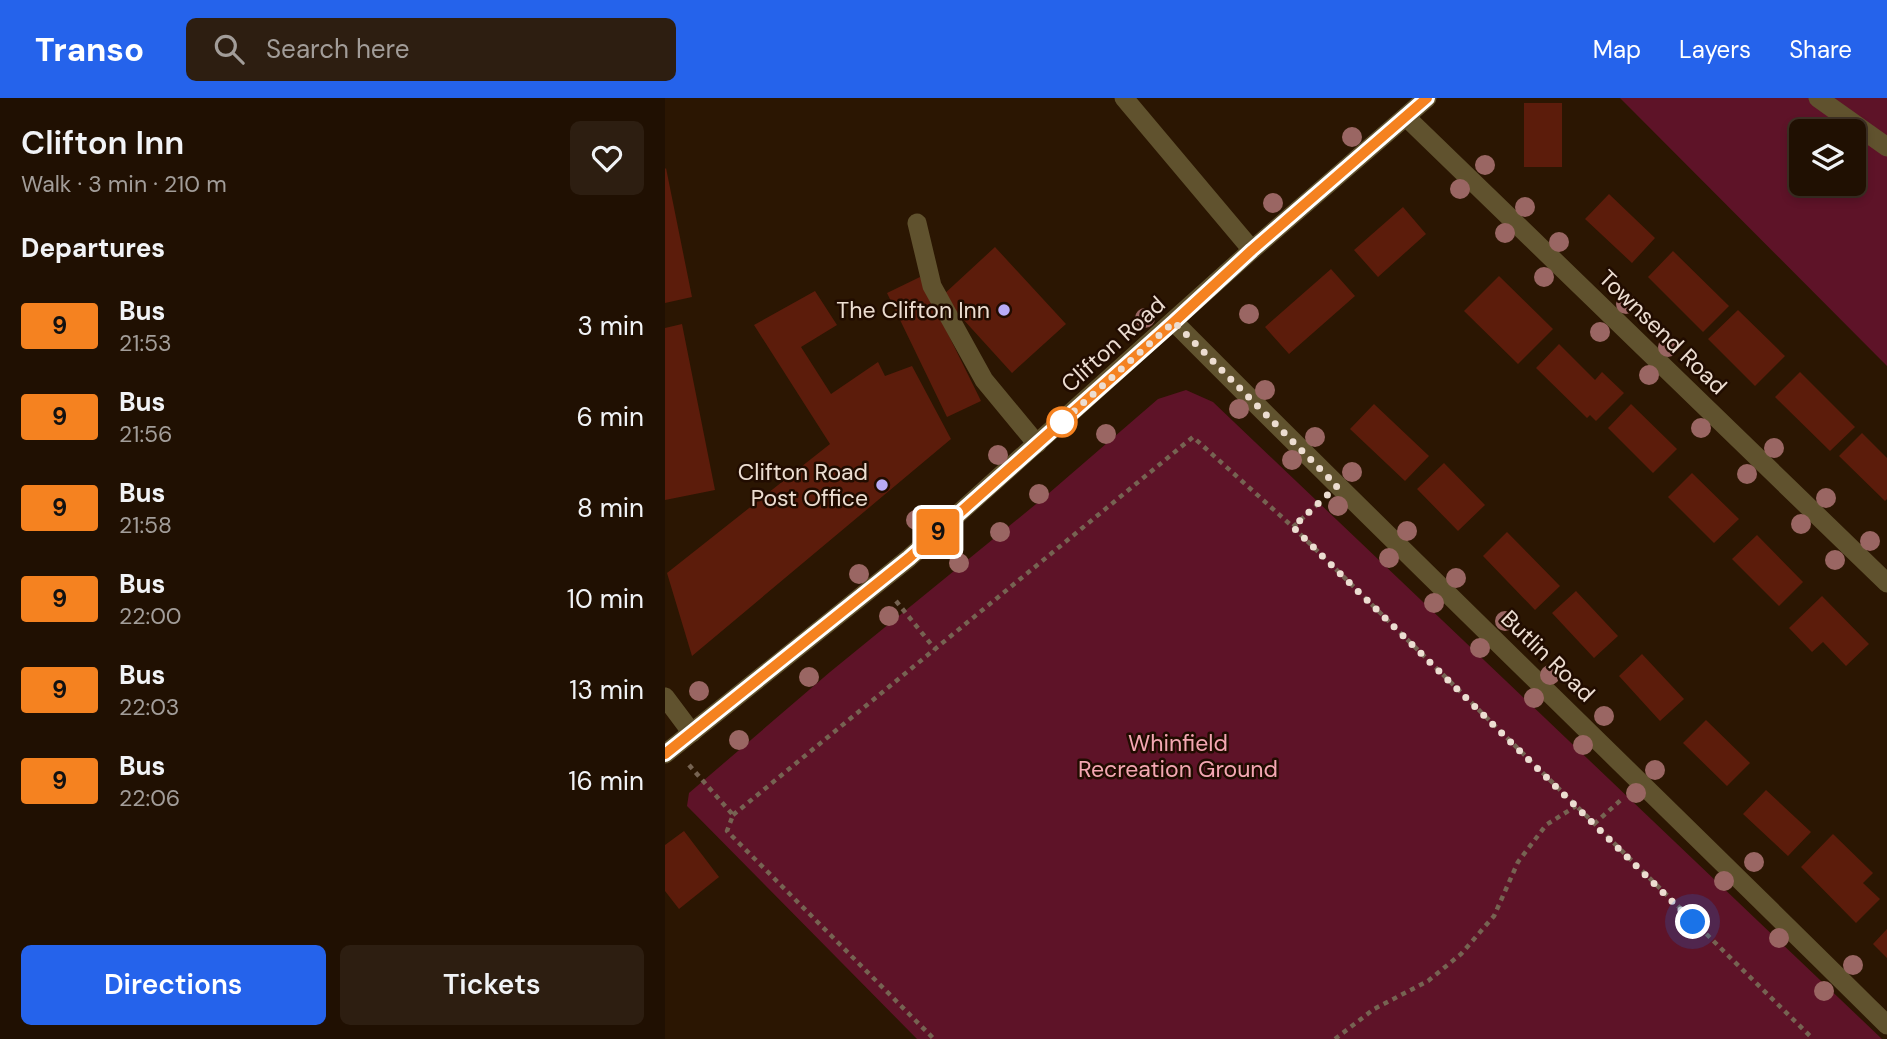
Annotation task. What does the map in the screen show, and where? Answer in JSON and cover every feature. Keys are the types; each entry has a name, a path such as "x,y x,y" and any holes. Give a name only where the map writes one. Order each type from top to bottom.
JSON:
{"street":[{"name":"Clifton Road","path":"669,751 909,558 1252,250 1427,98"},
{"path":"1818,98 1887,147"},
{"path":"1134,102 1252,250"},
{"name":"Townsend Road","path":"1406,117 1887,583"},
{"path":"917,223 932,286 984,380 1037,444"},
{"name":"Butlin Road","path":"1174,322 1337,486 1887,1025"},
{"path":"665,697 692,733"}],"path":[{"path":"934,1039 727,831 733,815 1193,438 1293,527 1812,1039"},
{"path":"1293,527 1337,486"},
{"path":"879,580 935,649"},
{"path":"993,602 998,606"},
{"path":"669,751 733,815"},
{"path":"1594,824 1642,782"},
{"path":"1335,1039 1374,1009 1428,981 1461,954 1494,916 1518,862 1546,825 1576,806"}],"green space":[{"path":"1620,98 1887,98 1887,366"},
{"name":"Whinfield Recreation Ground","path":"1186,390 1213,402 1882,1039 917,1039 687,806 689,793 1158,399"}],"building":[{"path":"1524,103 1562,103 1562,167 1524,167"},
{"path":"665,169 692,297 665,303"},
{"path":"1609,194 1655,238 1632,263 1585,219"},
{"path":"1403,207 1426,234 1378,277 1354,250"},
{"name":"The Clifton Inn","path":"995,247 1066,324 1012,373 942,296"},
{"path":"1673,251 1729,306 1703,332 1648,277"},
{"path":"1331,269 1355,296 1289,354 1265,327"},
{"path":"1499,276 1553,329 1518,364 1464,311"},
{"path":"920,277 981,401 947,417 887,293"},
{"path":"815,291 837,325 801,347 831,394 878,362 885,376 912,366 951,439 692,656 667,573 830,444 754,325"},
{"path":"1738,310 1785,356 1755,386 1708,339"},
{"path":"682,324 715,490 665,500 665,328"},
{"path":"1559,344 1595,380 1602,372 1624,393 1596,421 1590,415 1587,418 1536,368"},
{"path":"1800,372 1855,427 1830,451 1775,397"},
{"path":"1374,404 1429,456 1405,481 1350,429"},
{"path":"1631,404 1677,449 1653,473 1608,428"},
{"path":"1862,433 1887,458 1885,501 1839,456"},
{"path":"1444,463 1485,505 1458,531 1417,489"},
{"path":"1692,473 1739,519 1714,543 1668,497"},
{"path":"1507,532 1560,586 1535,610 1483,556"},
{"path":"1757,535 1803,582 1779,606 1732,559"},
{"path":"1576,591 1618,636 1594,658 1552,613"},
{"path":"1822,596 1869,644 1846,666 1823,642 1812,652 1789,628"},
{"path":"1642,654 1684,699 1660,721 1619,676"},
{"path":"1706,720 1750,763 1727,786 1683,743"},
{"path":"1766,790 1811,832 1788,856 1743,814"},
{"path":"684,831 719,877 679,909 665,891 665,845"},
{"path":"1833,834 1873,873 1863,883 1880,899 1856,923 1801,867"},
{"path":"1887,929 1887,958 1873,944"}],"bus line":[{"name":"9","path":"665,754 909,558 1252,250 1427,98"}],"place":[{"name":"The Clifton Inn","path":"1004,310"},
{"name":"Clifton Road Post Office","path":"882,485"}],"route":[{"path":"1062,422 1054,429 1174,322 1337,486 1293,527 1693,922"}]}
